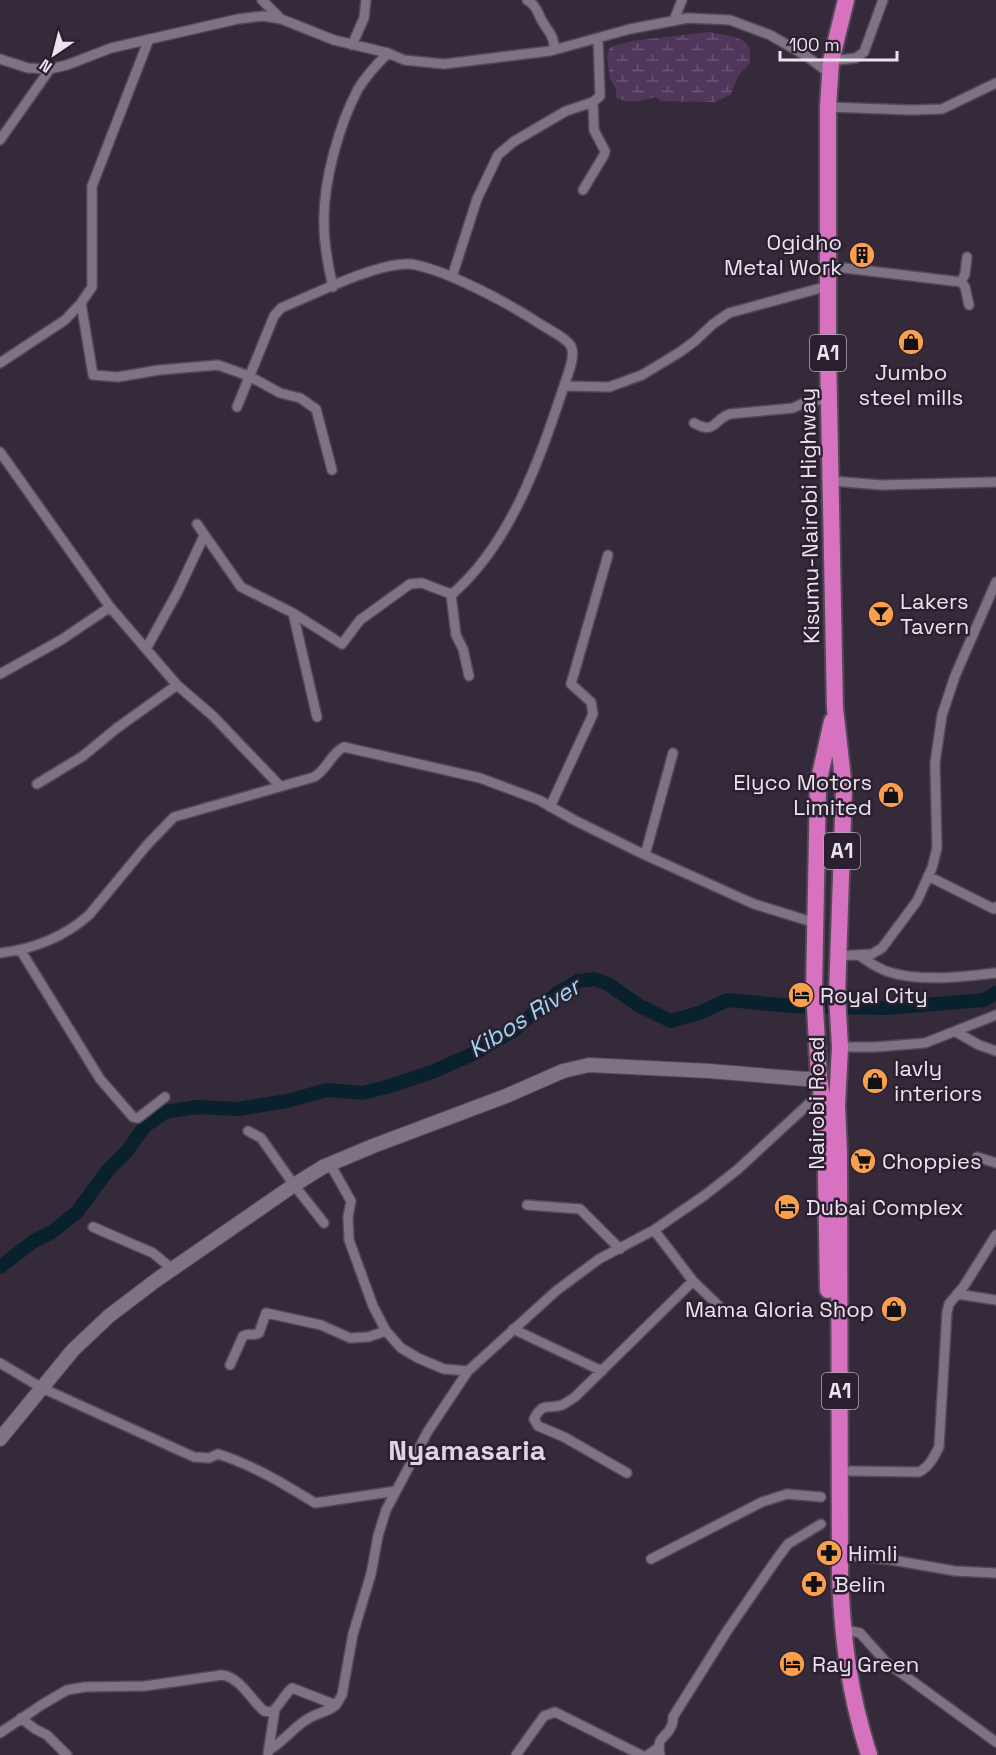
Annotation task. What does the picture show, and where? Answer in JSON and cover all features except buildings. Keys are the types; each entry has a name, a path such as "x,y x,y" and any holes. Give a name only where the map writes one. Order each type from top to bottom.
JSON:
{"highway":[{"name":"Kisumu-Nairobi Highway","path":"835,708 828,286 828,107 830,67 846,0"},
{"name":"A1","path":"815,924 818,784 835,708"},
{"name":"A1","path":"835,708 844,798 838,956"},
{"path":"818,796 844,798"},
{"name":"Nairobi Road","path":"815,924 814,990 826,1147 831,1538 840,1661 863,1755"},
{"name":"Nairobi Road","path":"838,956 840,1578 842,1629 848,1676 858,1721 869,1755"}],"main road":[{"path":"0,1439 73,1350 102,1322 172,1269 294,1185 330,1164 575,1067 589,1065 806,1079 819,1077"}],"street":[{"path":"262,0 273,4 281,19"},
{"path":"352,45 364,18 366,0"},
{"path":"527,0 538,11 541,21 552,35 555,50"},
{"path":"674,20 682,0"},
{"path":"0,59 28,68 50,69 111,48 238,19 263,16 281,19 352,45 388,53 405,60 444,64 555,50 674,20 730,20 770,35 830,67 856,58 864,52 884,2"},
{"path":"452,277 477,199 498,155 513,142 566,111 593,102 600,96 598,38"},
{"path":"0,363 65,320 90,290 93,282 92,186 150,39"},
{"path":"333,287 326,255 323,221 329,176 343,122 359,87 388,53"},
{"path":"0,140 50,69"},
{"path":"828,107 942,109 996,83"},
{"path":"583,190 604,155 594,130 593,102"},
{"path":"961,282 965,274 966,257"},
{"path":"237,407 276,312 361,275 391,267 410,264 452,277 503,300 570,345 571,360 564,386 544,444 517,506 494,545 451,595 456,635 463,649 470,676"},
{"path":"828,266 961,282 965,287 969,305"},
{"path":"564,386 609,387 642,375 680,352 729,313 828,286"},
{"path":"81,303 93,375 118,377 159,370 218,365 249,376 280,393 300,398 316,410 332,470"},
{"path":"694,423 705,429 710,428 723,416 730,414 793,408 808,401 830,399"},
{"path":"0,452 110,608 177,684 213,716 280,786"},
{"path":"832,481 881,485 996,482"},
{"path":"197,524 241,587 293,613 342,644 360,620 410,584 422,583 454,593"},
{"path":"146,649 178,591 204,536"},
{"path":"550,807 592,714 591,702 571,684 608,555"},
{"path":"838,956 872,954 882,948 917,901 928,876 937,848 935,763 942,715 955,676 993,598 996,582"},
{"path":"0,674 61,640 110,608"},
{"path":"293,613 317,717"},
{"path":"37,784 83,756 177,684"},
{"path":"0,953 21,951 55,939 79,924 174,817 319,774 341,748 347,747 429,768 480,778 539,800 645,855 753,904 815,924"},
{"path":"645,855 673,753"},
{"path":"928,876 994,909 996,907"},
{"path":"21,951 100,1079 133,1117 138,1118 165,1097"},
{"path":"860,956 888,972 906,975 966,977 996,973"},
{"path":"840,1047 925,1043 996,1015"},
{"path":"956,1032 996,1051"},
{"path":"268,1752 306,1720 331,1709 342,1695 353,1634 371,1574 378,1536 386,1510 428,1431 468,1371 556,1291 599,1259 654,1230 737,1170 815,1098"},
{"path":"248,1131 261,1138 324,1223"},
{"path":"977,1157 996,1163"},
{"path":"330,1164 351,1202 348,1217 349,1240 372,1306 386,1330 401,1348 418,1358 444,1369 468,1371"},
{"path":"527,1205 580,1209 620,1249"},
{"path":"93,1227 153,1253 172,1269"},
{"path":"654,1230 693,1281 726,1313"},
{"path":"850,1471 918,1472 925,1469 935,1455 939,1447 949,1304 964,1287 996,1235"},
{"path":"627,1473 584,1448 538,1426 534,1419 538,1410 562,1405 575,1397 693,1281"},
{"path":"957,1294 996,1300"},
{"path":"230,1365 243,1336 259,1333 267,1313 321,1325 350,1338 368,1337 386,1330"},
{"path":"513,1329 602,1371"},
{"path":"0,1363 42,1388 194,1457 209,1458 218,1454 228,1457 279,1481 315,1503 396,1491"},
{"path":"651,1559 771,1499 787,1494 821,1497"},
{"path":"648,1755 659,1751 663,1735 671,1728 674,1717 727,1631 776,1560 789,1544 821,1524"},
{"path":"853,1556 955,1571 996,1573"},
{"path":"842,1629 860,1633 886,1662 996,1742"},
{"path":"0,1733 67,1690 85,1687 145,1686 222,1675 227,1675 238,1683 264,1711 272,1712 275,1709"},
{"path":"268,1752 275,1709 292,1688 336,1705"},
{"path":"516,1755 544,1716 555,1712 641,1755"},
{"path":"21,1718 47,1735 67,1755"}],"green space":[{"path":"709,32 743,40 750,50 750,63 739,75 730,95 715,102 661,101 656,97 641,101 616,98 616,89 610,79 607,56 610,47 632,41"}],"waterway":[{"name":"Kibos River","path":"0,1267 77,1212 145,1126 165,1112 197,1107 238,1109 287,1101 327,1090 363,1093 390,1086 432,1072 475,1053 514,1030 556,994 578,981 595,979 608,984 638,1005 671,1021 699,1013 728,1000 792,1006 885,1008 984,1000 996,993"}],"place":[{"name":"Ogidho Metal Work","path":"862,255"},
{"name":"Jumbo steel mills","path":"911,342"},
{"name":"Lakers Tavern","path":"881,614"},
{"name":"Elyco Motors Limited","path":"891,795"},
{"name":"Royal City","path":"801,995"},
{"name":"lavly interiors","path":"875,1081"},
{"name":"Choppies","path":"863,1161"},
{"name":"Dubai Complex","path":"787,1207"},
{"name":"Mama Gloria Shop","path":"894,1309"},
{"name":"Himli","path":"829,1553"},
{"name":"Belin","path":"814,1584"},
{"name":"Ray Green","path":"792,1664"}],"district":[{"name":"Nyamasaria","path":"467,1450"}]}
